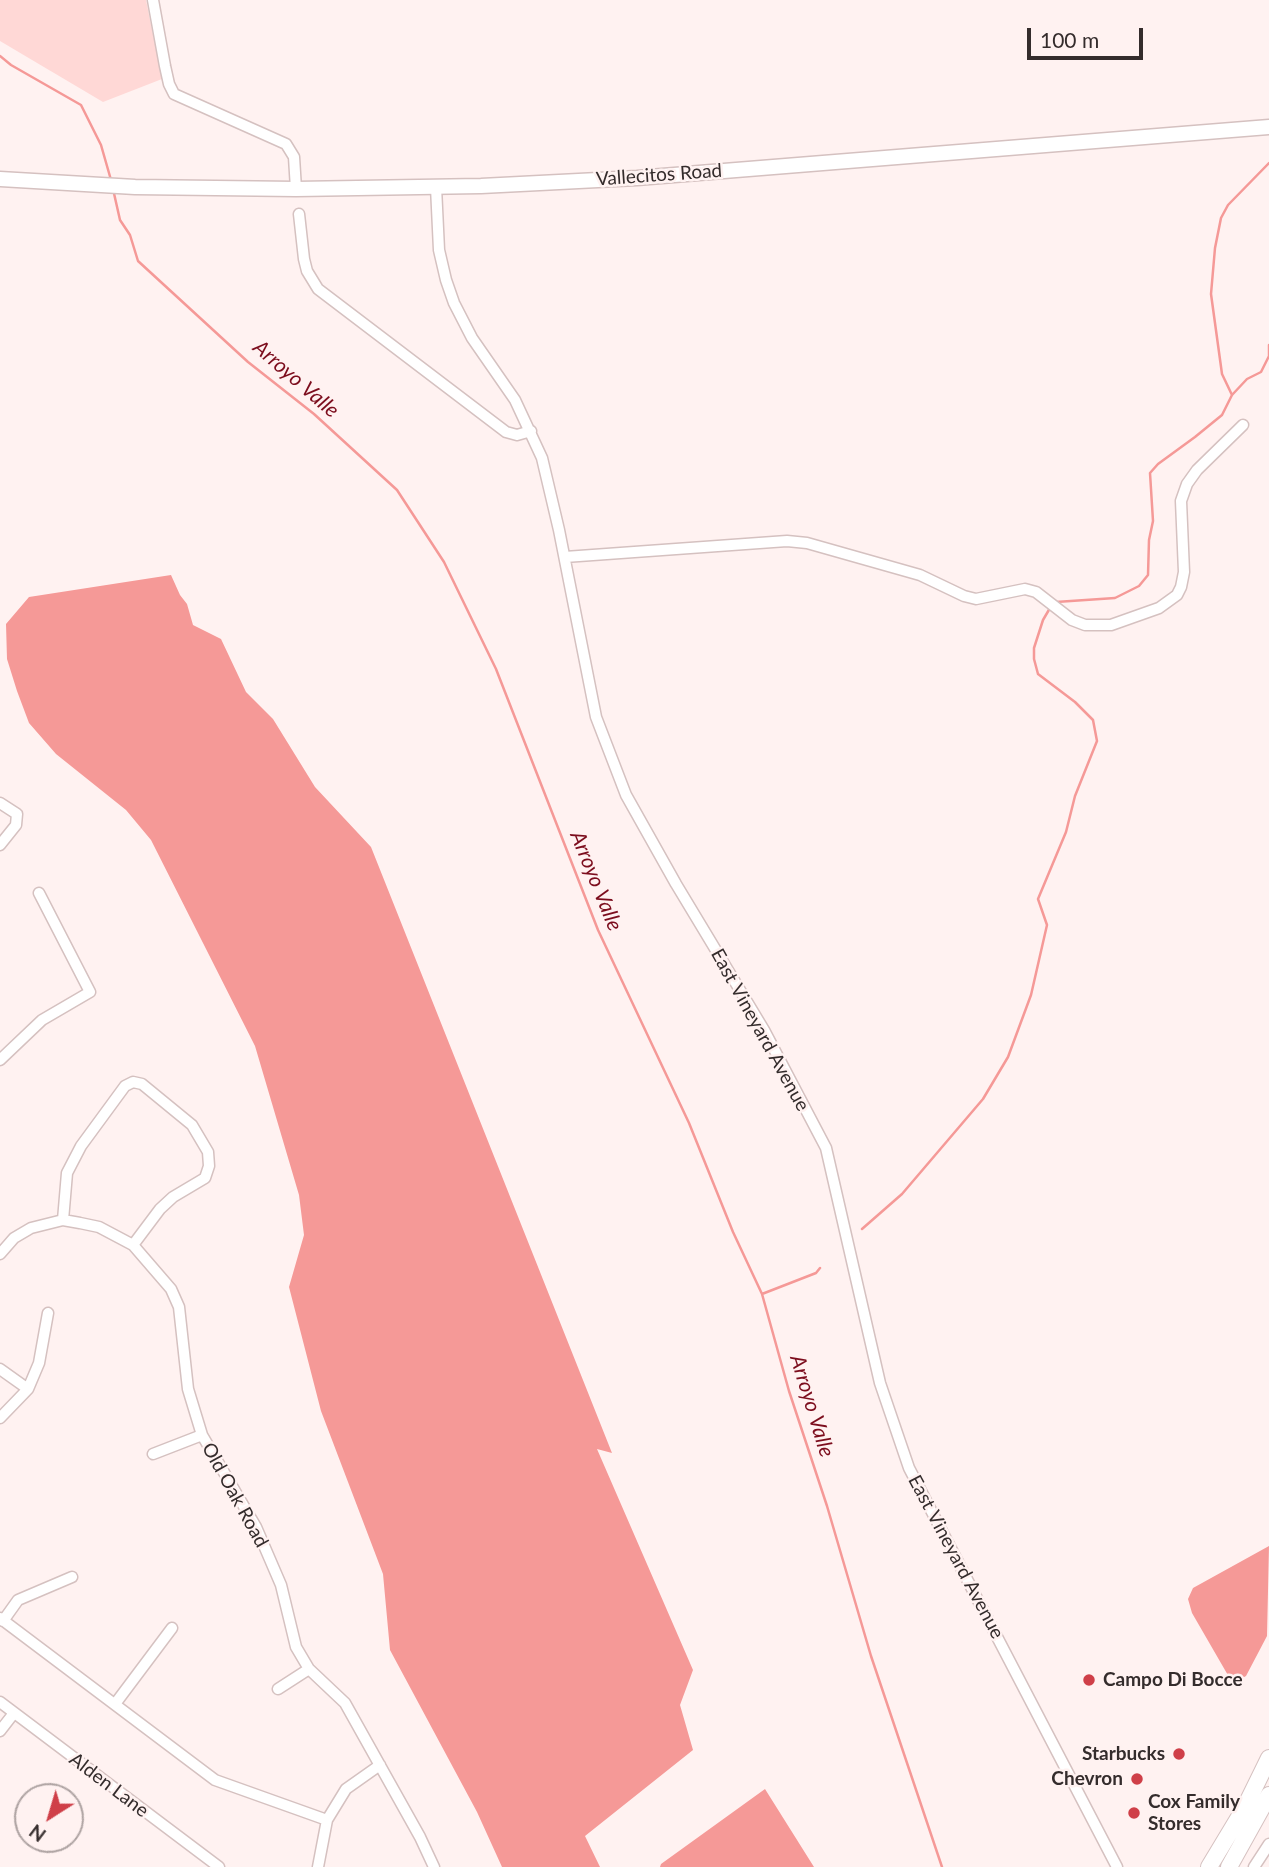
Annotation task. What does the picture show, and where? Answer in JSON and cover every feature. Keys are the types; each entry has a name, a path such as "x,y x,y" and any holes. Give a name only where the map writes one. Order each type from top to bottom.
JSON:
{"highway":[{"path":"1209,1867 1244,1809 1267,1761"},
{"path":"1220,1867 1258,1801 1265,1780 1267,1761"},
{"path":"1229,1867 1269,1795"}],"main road":[{"name":"Vallecitos Road","path":"0,181 135,187 436,187 637,178 1269,127"}],"street":[{"path":"153,0 165,66 174,94 286,144 294,157 296,189"},
{"name":"East Vineyard Avenue","path":"436,187 439,250 454,303 472,338 515,400 542,458 565,557 596,717 626,795 764,1030 826,1148 880,1383 909,1468 1117,1867"},
{"path":"299,214 304,258 318,289 506,432 517,435 531,431"},
{"path":"565,557 777,542 807,543 920,575 976,599 1024,589 1035,592 1072,620 1085,625 1111,625 1159,608 1177,595 1184,572 1181,501 1187,484 1197,470 1243,425"},
{"path":"0,803 17,814 16,825 0,845"},
{"path":"0,1060 41,1020 90,992 39,893"},
{"path":"63,1220 66,1173 81,1146 125,1086 133,1082 142,1084 192,1125 208,1152 209,1166 205,1178 173,1197 160,1209 133,1245"},
{"name":"Old Oak Road","path":"0,1254 14,1238 31,1228 63,1220 99,1227 133,1245 171,1289 179,1307 188,1389 202,1435 256,1527 281,1585 296,1647 309,1669 345,1703 434,1867"},
{"path":"0,1418 28,1389 39,1363 48,1313"},
{"path":"0,1369 28,1389"},
{"path":"153,1454 202,1435"},
{"path":"72,1577 18,1600 2,1619 215,1780 327,1820"},
{"path":"115,1704 172,1628"},
{"path":"278,1689 309,1669"},
{"name":"Alden Lane","path":"0,1702 219,1867"},
{"path":"0,1731 14,1713"},
{"path":"318,1867 327,1820 346,1789 380,1765"},
{"path":"1254,1867 1269,1844"}],"shaded area":[{"path":"0,0 146,0 162,79 103,102 0,41"},
{"path":"171,575 187,604 193,625 221,639 246,692 273,719 315,787 371,847 612,1453 597,1449 693,1670 680,1705 693,1750 585,1836 600,1867 502,1867 477,1812 390,1650 383,1574 321,1411 289,1287 304,1235 299,1195 255,1046 151,840 126,810 56,754 29,723 17,691 7,659 6,624 29,597"},
{"path":"1269,1546 1267,1636 1246,1676 1237,1681 1229,1677 1192,1613 1188,1599 1193,1588"},
{"path":"765,1789 814,1867 660,1867 661,1864"}],"waterway":[{"name":"Arroyo Valle","path":"0,56 81,105 101,145 111,180"},
{"path":"1232,395 1222,374 1211,294 1215,248 1221,218 1228,205 1269,163"},
{"name":"Arroyo Valle","path":"113,189 120,220 130,235 138,261 248,362 314,414 397,490 444,562 496,669 598,930 689,1123 733,1232 762,1294 789,1391 827,1506 871,1656 942,1867"},
{"path":"1056,602 1115,598 1139,586 1148,575 1149,540 1153,521 1150,473 1222,415 1232,395 1247,379 1261,372 1269,356 1269,345"},
{"path":"862,1229 902,1194 983,1099 1008,1057 1031,995 1047,925 1038,899 1066,832 1075,796 1097,741 1093,720 1075,702 1038,674 1034,648 1050,608"},
{"path":"762,1294 816,1273 820,1268"}],"place":[{"name":"Campo Di Bocce","path":"1089,1680"},
{"name":"Starbucks","path":"1179,1754"},
{"name":"Chevron","path":"1137,1779"},
{"name":"Cox Family Stores","path":"1134,1813"}]}
